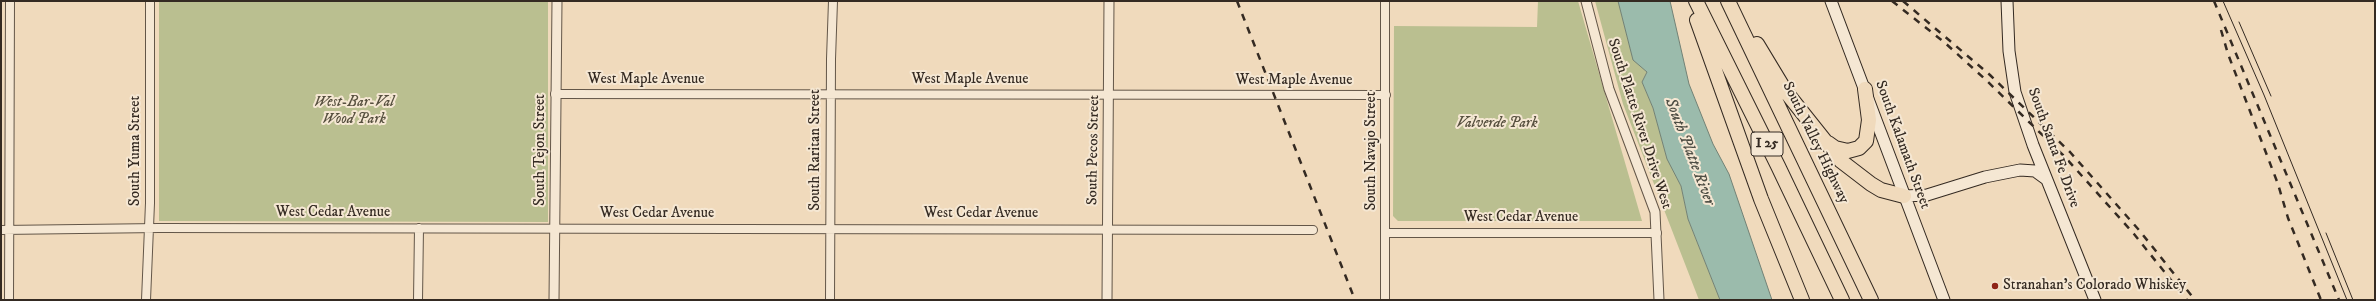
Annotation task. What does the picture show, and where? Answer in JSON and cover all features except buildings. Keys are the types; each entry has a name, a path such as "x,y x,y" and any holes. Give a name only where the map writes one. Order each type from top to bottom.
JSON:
{"highway":[{"path":"1689,1 1766,211 1802,300"},
{"name":"I 25","path":"1696,1 1778,166 1839,296"},
{"path":"1729,1 1786,92 1841,161 1863,179 1881,190 1904,196"},
{"name":"South Valley Highway","path":"1729,1 1872,300"},
{"path":"1823,140 1835,148 1843,150 1853,150 1861,146 1867,137 1869,125 1865,89"}],"main road":[{"name":"South Kalamath Street","path":"1831,1 1944,300"},
{"name":"South Santa Fe Drive","path":"2007,1 2009,51 2015,92 2046,180 2096,300"},
{"path":"1904,196 1927,195 1986,177 2020,170 2036,171 2046,180"}],"street":[{"path":"9,300 10,1"},
{"name":"South Yuma Street","path":"146,300 149,228 150,1"},
{"name":"South Tejon Street","path":"554,300 557,1"},
{"name":"South Raritan Street","path":"830,300 830,94 833,1"},
{"name":"South Pecos Street","path":"1107,300 1109,1"},
{"name":"South Navajo Street","path":"1385,1 1385,300"},
{"name":"South Platte River Drive West","path":"1586,1 1609,89 1655,212 1659,300"},
{"name":"West Maple Avenue","path":"555,94 1386,95"},
{"name":"West Cedar Avenue","path":"1,230 149,228 1313,230"},
{"path":"418,300 419,228"},
{"name":"West Cedar Avenue","path":"1386,234 1657,234"}],"green space":[{"name":"West-Bar-Val Wood Park","path":"159,1 548,1 548,222 159,221"},
{"name":"Valverde Park","path":"1538,1 1578,1 1642,221 1398,221 1393,216 1394,26 1537,27"},
{"path":"1595,1 1618,1 1633,59 1647,72 1642,82 1653,108 1667,158 1681,186 1688,219 1720,300 1699,300 1623,104"}],"water":[{"name":"South Platte River","path":"1618,1 1670,1 1689,84 1713,144 1729,174 1772,300 1720,300 1688,219 1681,186 1667,159 1653,108 1642,82 1647,72 1633,60"}],"tram line":[{"path":"2223,1 2264,95 2347,300"},
{"path":"2239,22 2271,96"},
{"path":"2326,233 2353,300"}],"railway":[{"path":"1237,1 1355,300"},
{"path":"1892,1 1944,42 1986,80 2065,157 2134,234 2187,300"},
{"path":"1903,1 1990,75 2070,152 2139,230 2195,300"},
{"path":"2214,1 2339,300"},
{"path":"2221,30 2228,54 2278,184 2288,218 2321,300"}],"place":[{"name":"Stranahan's Colorado Whiskey","path":"1995,286"}]}
